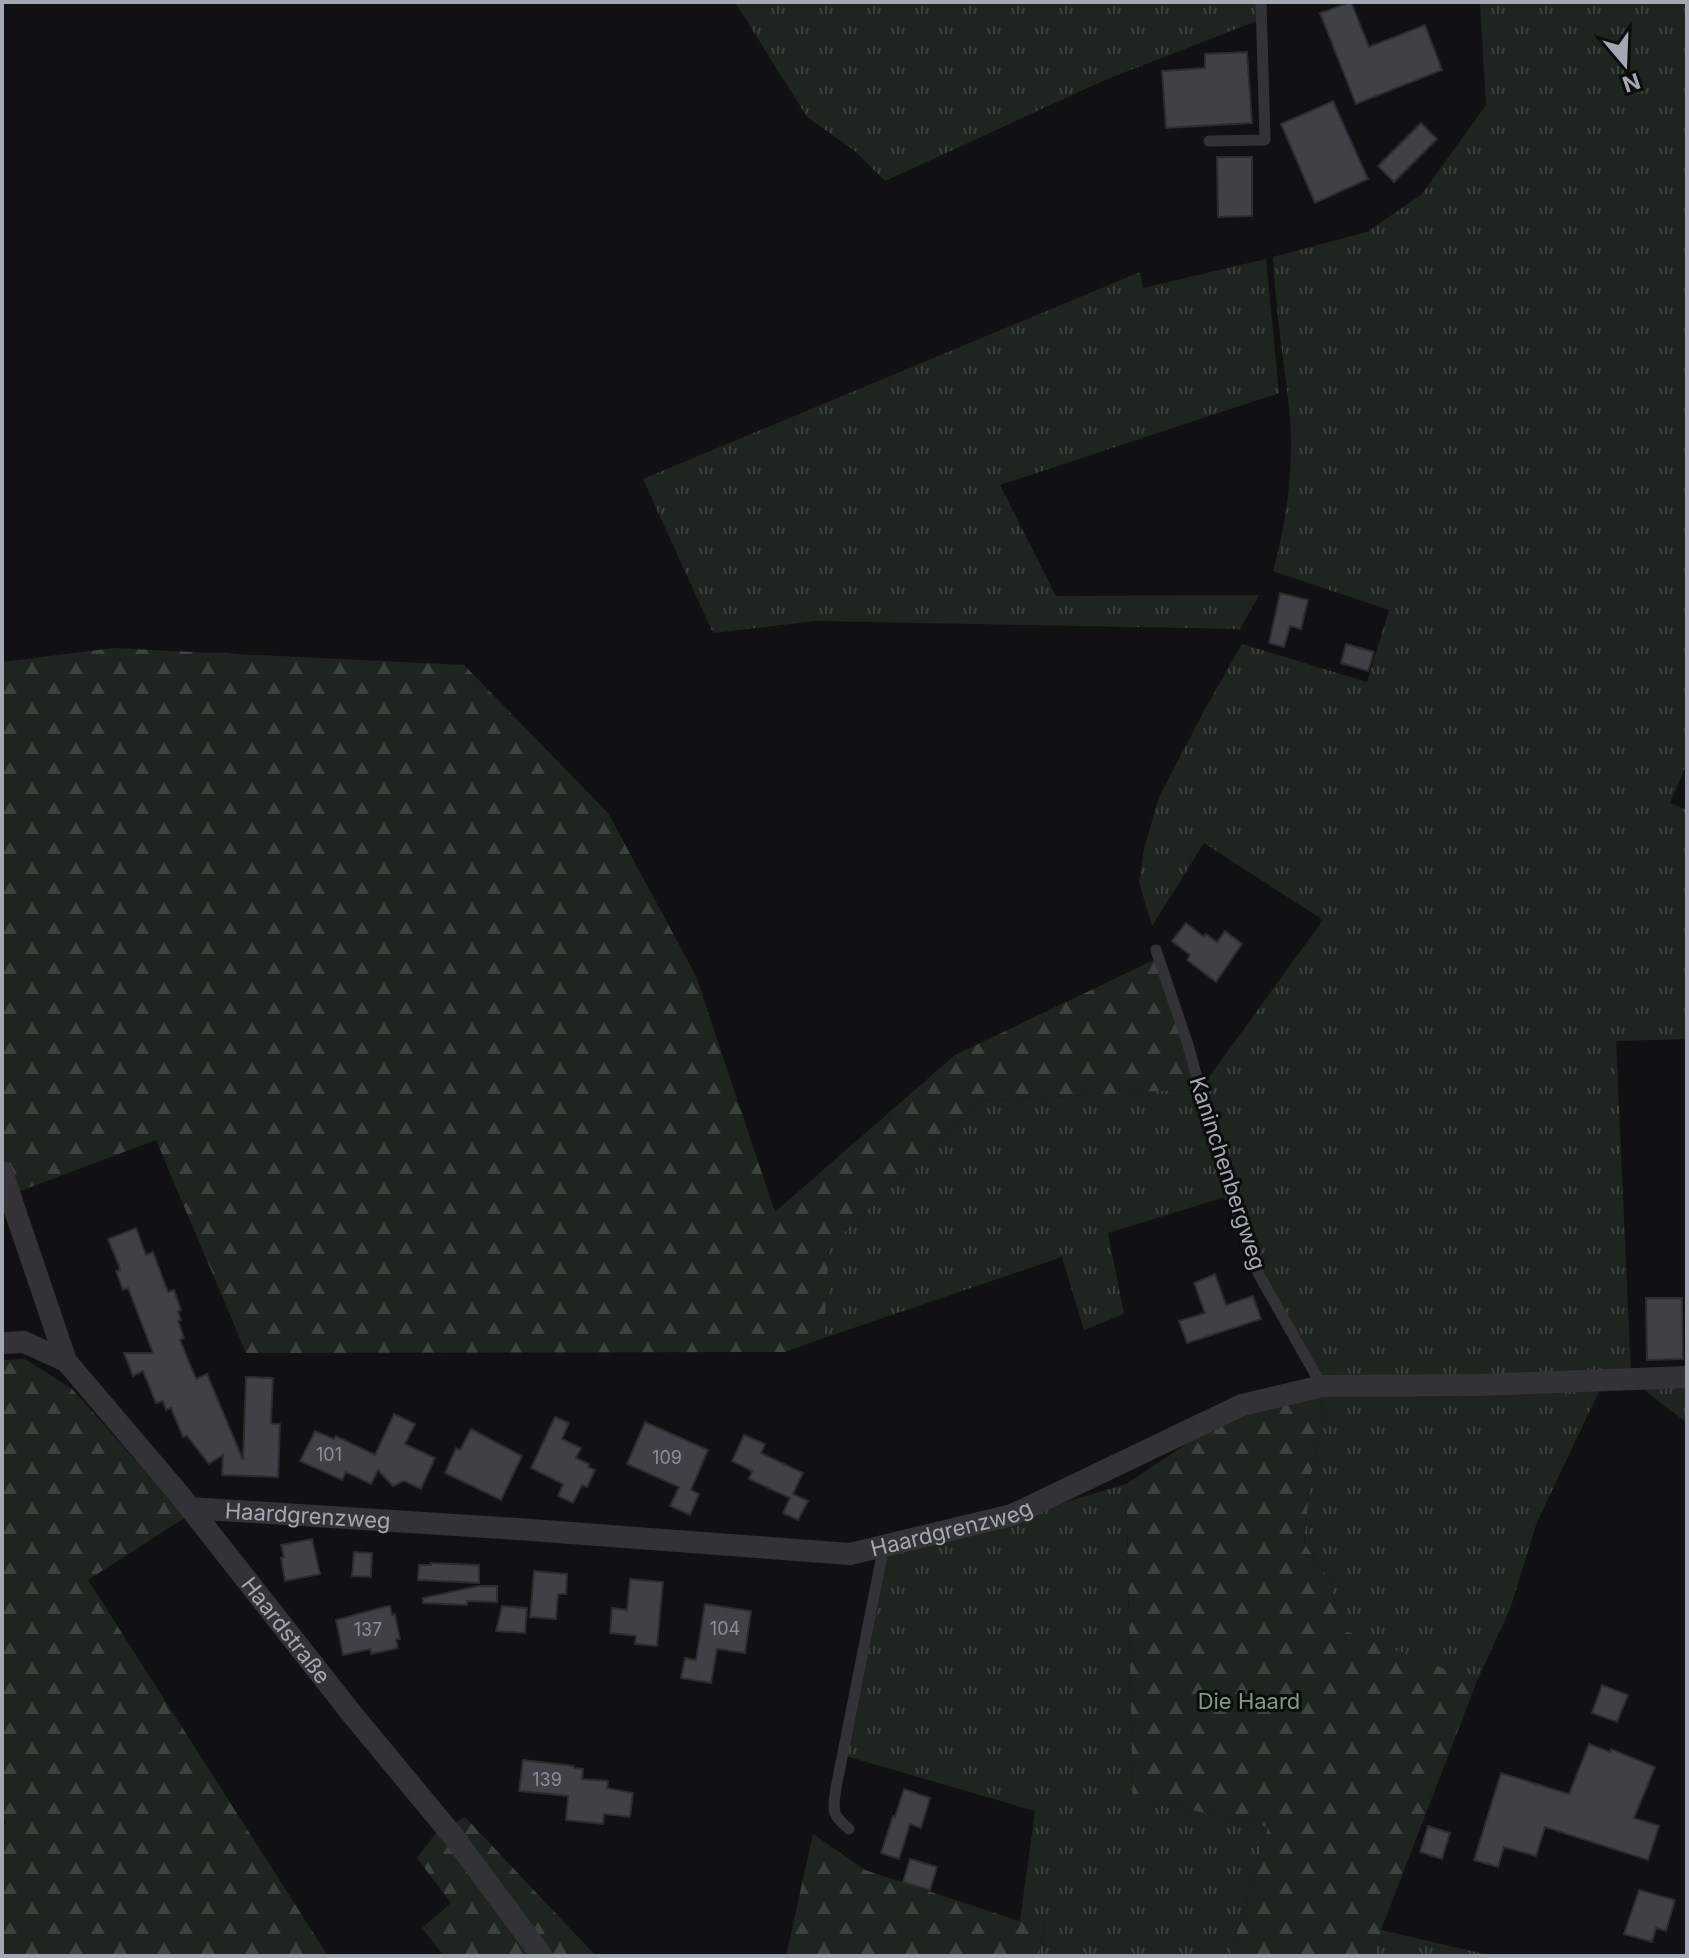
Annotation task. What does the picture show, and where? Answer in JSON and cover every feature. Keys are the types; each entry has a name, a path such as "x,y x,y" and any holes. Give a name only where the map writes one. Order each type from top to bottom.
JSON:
{"street":[{"path":"2,1172 66,1361"},
{"name":"Haardstraße","path":"2,1343 24,1342 66,1361 190,1508 352,1714 453,1836 542,1956"},
{"name":"Haardgrenzweg","path":"190,1508 850,1554 1012,1515 1242,1405 1322,1386 1477,1385 1687,1377"}],"lane":[{"path":"1209,141 1265,140 1261,2"},
{"name":"Kaninchenbergweg","path":"1156,950 1188,1045 1231,1199 1259,1275 1322,1386"},
{"path":"849,1829 836,1818 833,1809 884,1545"}],"green space":[{"path":"735,2 1258,2 1259,20 1105,80 885,181 855,151 807,117"},
{"path":"1480,2 1687,2 1687,763 1670,803 1687,810 1687,1039 1616,1041 1631,1373 1323,1383 1264,1274 1236,1198 1204,1084 1323,920 1204,843 1152,926 1139,882 1144,849 1159,797 1242,644 1367,682 1389,610 1273,571 1286,507 1291,442 1273,257 1367,232 1422,194 1486,105"},
{"path":"1266,259 1279,393 1000,485 1056,596 1259,595 1240,629 815,621 713,633 643,479 1140,272 1143,288"},
{"path":"114,648 464,665 608,813 696,976 775,1212 955,1055 1156,959 1198,1089 979,1101 829,1247 824,1338 785,1352 246,1353 156,1140 15,1193 2,1157 2,662"},
{"path":"1198,1089 1225,1197 1108,1233 1124,1314 1084,1330 1062,1257 824,1338 829,1247 979,1101"},
{"path":"25,1359 72,1389 186,1517 88,1580 328,1956 2,1956 2,1825 6,1823 2,1812 2,1360"},
{"path":"1687,1384 1687,1423 1639,1386"},
{"path":"1602,1385 1537,1522 1510,1609 1477,1681 1343,1631 1328,1578 1304,1543 1311,1474 1323,1427 1322,1387"},
{"name":"Die Haard","path":"1322,1387 1323,1427 1311,1474 1304,1543 1328,1578 1343,1630 1477,1681 1381,1930 1374,1956 1230,1956 1268,1827 1133,1797 1126,1484 1243,1407"},
{"path":"1126,1484 1133,1797 1268,1827 1230,1956 1039,1956 1046,1921 1020,1921 1035,1811 846,1756 887,1550"},
{"path":"465,1817 596,1956 444,1956 422,1928 451,1903 417,1858 436,1833"},
{"path":"813,1834 865,1870 1019,1921 1046,1920 1039,1956 786,1956"},
{"path":"1381,1930 1493,1956 1374,1956"}],"building":[{"path":"1351,2 1369,47 1425,25 1442,70 1356,104 1320,13"},
{"path":"1247,52 1252,123 1166,128 1162,71 1205,68 1205,54"},
{"path":"1333,101 1368,179 1315,203 1281,124"},
{"path":"1421,123 1437,139 1394,182 1378,166"},
{"path":"1217,157 1252,157 1252,216 1218,217"},
{"path":"1280,593 1308,600 1301,629 1290,626 1284,647 1269,643"},
{"path":"1346,644 1374,652 1368,671 1341,663"},
{"path":"1186,923 1204,937 1206,934 1217,942 1225,931 1242,944 1216,982 1187,960 1190,955 1172,941"},
{"path":"136,1228 146,1255 153,1252 168,1292 174,1290 181,1310 178,1311 181,1320 178,1321 184,1338 180,1340 196,1379 207,1374 243,1460 246,1377 273,1378 271,1422 280,1424 278,1477 222,1475 223,1455 209,1464 187,1436 183,1437 171,1408 166,1410 163,1401 156,1403 143,1371 133,1376 124,1353 153,1353 128,1288 123,1290 116,1271 120,1270 119,1266 108,1239"},
{"path":"1215,1274 1226,1305 1253,1296 1261,1319 1187,1343 1179,1321 1205,1313 1194,1283"},
{"path":"1646,1298 1682,1298 1683,1359 1647,1360"},
{"path":"394,1414 415,1424 405,1444 435,1458 421,1489 404,1481 393,1486 378,1470 371,1484 346,1472 342,1480 300,1461 315,1431 334,1439 336,1436 375,1455"},
{"path":"555,1417 569,1423 562,1439 581,1448 576,1458 595,1470 587,1487 582,1485 573,1503 558,1496 563,1484 531,1468"},
{"path":"645,1422 708,1450 691,1490 699,1494 690,1515 670,1506 679,1487 627,1464"},
{"path":"471,1429 522,1456 501,1500 445,1473 456,1448 460,1450"},
{"path":"744,1435 765,1444 761,1453 803,1473 793,1494 808,1501 798,1520 783,1513 790,1498 749,1479 752,1471 732,1461"},
{"path":"312,1539 320,1574 285,1581 281,1545"},
{"path":"354,1552 372,1553 371,1577 352,1576"},
{"path":"419,1565 479,1565 479,1583 418,1580"},
{"path":"534,1571 567,1574 566,1594 558,1594 556,1619 530,1617"},
{"path":"630,1579 663,1582 657,1646 635,1644 636,1636 610,1633 612,1608 627,1610"},
{"path":"478,1586 497,1586 497,1602 467,1601 467,1605 423,1603 423,1598"},
{"path":"705,1604 751,1611 745,1653 717,1649 711,1683 681,1678 685,1658 696,1660"},
{"path":"390,1606 392,1615 395,1614 400,1639 396,1639 398,1648 371,1654 370,1649 343,1655 336,1620"},
{"path":"502,1606 527,1608 525,1633 496,1631"},
{"path":"1602,1685 1628,1695 1617,1722 1592,1713"},
{"path":"1589,1744 1610,1752 1611,1749 1655,1767 1634,1818 1659,1826 1648,1860 1545,1827 1536,1856 1504,1847 1498,1867 1474,1860 1501,1773 1569,1794"},
{"path":"523,1760 574,1766 583,1769 582,1779 608,1781 607,1788 633,1793 630,1817 604,1814 603,1824 566,1820 568,1796 519,1791"},
{"path":"904,1789 930,1798 921,1828 910,1824 899,1859 881,1853"},
{"path":"1428,1826 1450,1833 1442,1859 1420,1852"},
{"path":"910,1859 937,1867 930,1890 903,1882"},
{"path":"1639,1890 1675,1900 1666,1931 1656,1928 1652,1942 1624,1934"}]}
